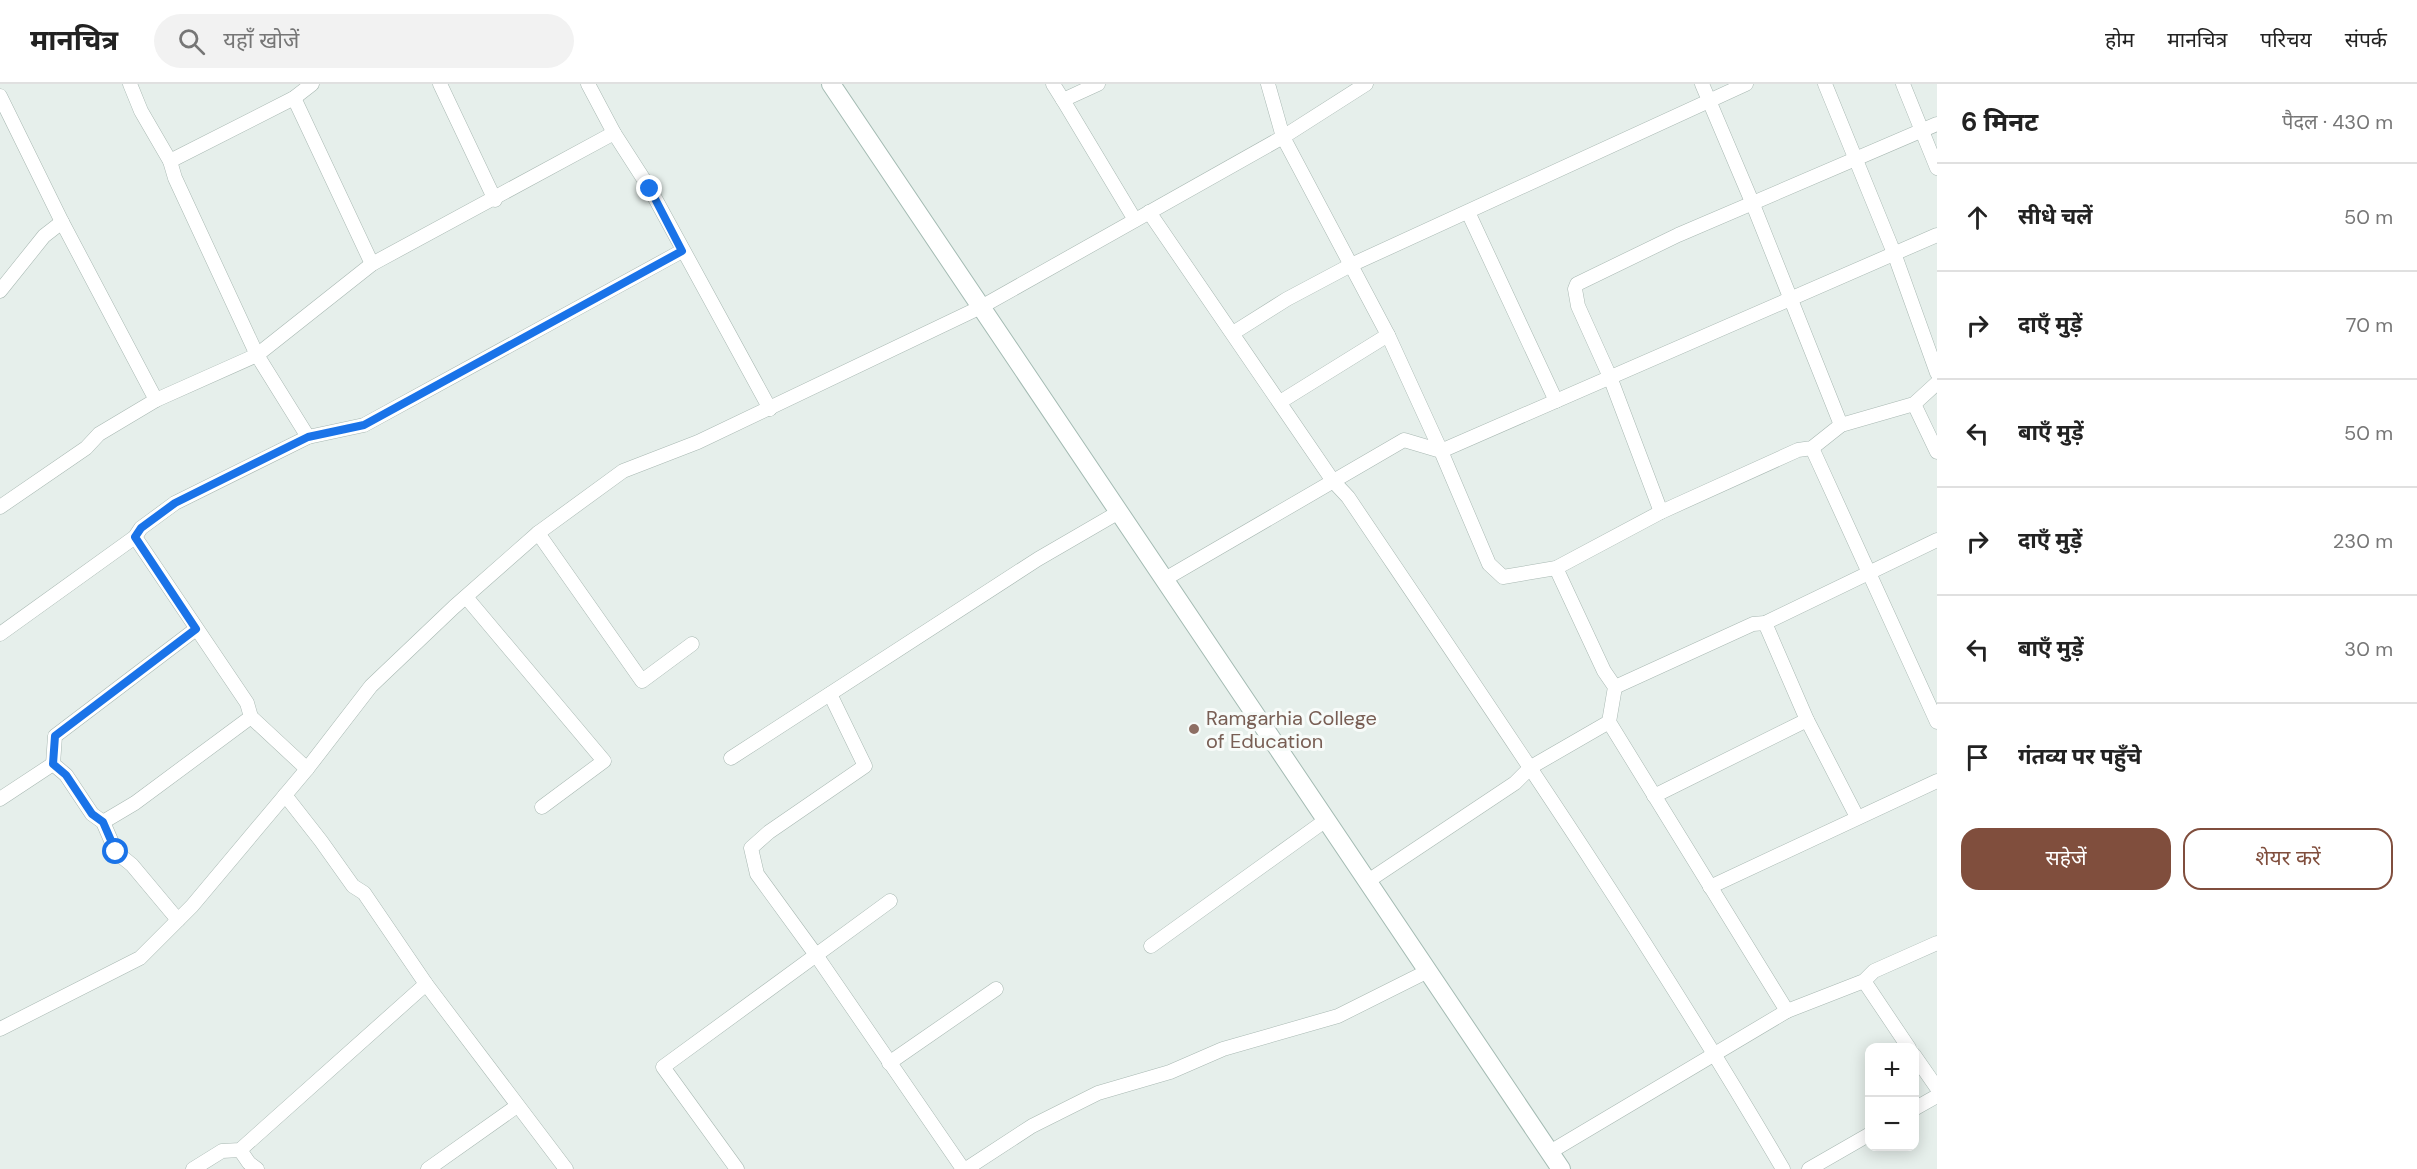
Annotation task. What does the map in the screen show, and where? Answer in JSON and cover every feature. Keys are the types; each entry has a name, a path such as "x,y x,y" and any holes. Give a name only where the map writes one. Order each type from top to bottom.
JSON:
{"main road":[{"path":"831,84 1562,1169"}],"street":[{"path":"130,84 141,111 170,161 175,178 257,355 308,437"},
{"path":"170,161 294,98 312,84"},
{"path":"440,84 495,200"},
{"path":"588,84 614,134 650,189 770,409"},
{"path":"1053,84 1135,220"},
{"path":"1063,100 1098,84"},
{"path":"1268,84 1283,137 1388,335 1489,564 1503,577 1556,568 1661,512 1798,450 1812,448 1841,425 1914,404 1937,383"},
{"path":"0,1029 140,958 178,920 285,795 371,686 538,533 623,471 698,442 981,307 1283,137 1366,84"},
{"path":"1702,84 1841,425"},
{"path":"1233,333 1287,299 1351,265 1746,84"},
{"path":"1825,84 1894,253 1937,373"},
{"path":"1903,84 1937,168"},
{"path":"0,96 62,222 156,400"},
{"path":"294,98 372,264"},
{"path":"1661,512 1610,377 1578,306 1575,289 1577,284 1615,264 1752,202 1937,124"},
{"path":"0,507 86,448 99,434 156,400 257,355 372,264 495,200 614,134"},
{"path":"1149,212 1333,481 1348,496 1531,767 1715,1053 1783,1169"},
{"path":"1468,212 1556,401"},
{"path":"0,291 44,236 62,222"},
{"path":"1164,579 1404,440 1441,451 1937,235"},
{"path":"0,634 135,537 141,528 175,503 308,437 364,425 682,251"},
{"path":"1281,402 1388,335"},
{"path":"1914,404 1937,452"},
{"path":"1812,448 1937,722"},
{"path":"731,758 1038,559 1119,512"},
{"path":"538,533 642,681 692,644"},
{"path":"135,537 247,703 251,717 307,769"},
{"path":"1615,687 1753,624 1765,623 1937,540"},
{"path":"1556,568 1604,671 1615,687 1609,722 1787,1011"},
{"path":"466,597 604,761 542,807"},
{"path":"1765,623 1807,720 1857,817"},
{"path":"53,764 55,736 196,629"},
{"path":"830,694 865,766 769,832 752,848 757,874 965,1169 1032,1126 1098,1093 1170,1072 1223,1049 1338,1016 1428,971"},
{"path":"103,822 135,803 251,717"},
{"path":"1654,796 1807,720"},
{"path":"1368,881 1515,783 1531,767 1609,722"},
{"path":"0,799 53,764"},
{"path":"53,764 66,775 92,814 103,822 116,852 132,865 178,920"},
{"path":"1710,887 1937,781"},
{"path":"285,795 353,886 363,893 426,984 567,1169"},
{"path":"1151,946 1326,820"},
{"path":"737,1169 663,1067 890,901"},
{"path":"1550,1152 1787,1011 1864,981 1874,971 1937,943"},
{"path":"1864,981 1906,1043"},
{"path":"193,1169 222,1151 240,1150 426,984"},
{"path":"889,1063 996,989"},
{"path":"1919,1062 1937,1088"},
{"path":"1919,1106 1937,1096"},
{"path":"428,1169 517,1106"},
{"path":"1809,1169 1865,1136"},
{"path":"240,1150 249,1163 257,1169"}],"place":[{"name":"Ramgarhia College of Education","path":"1194,729"}],"route":[{"path":"116,852 103,822 92,814 66,775 53,764 55,736 196,629 135,537 141,528 175,503 308,437 364,425 682,251 650,189"}]}
